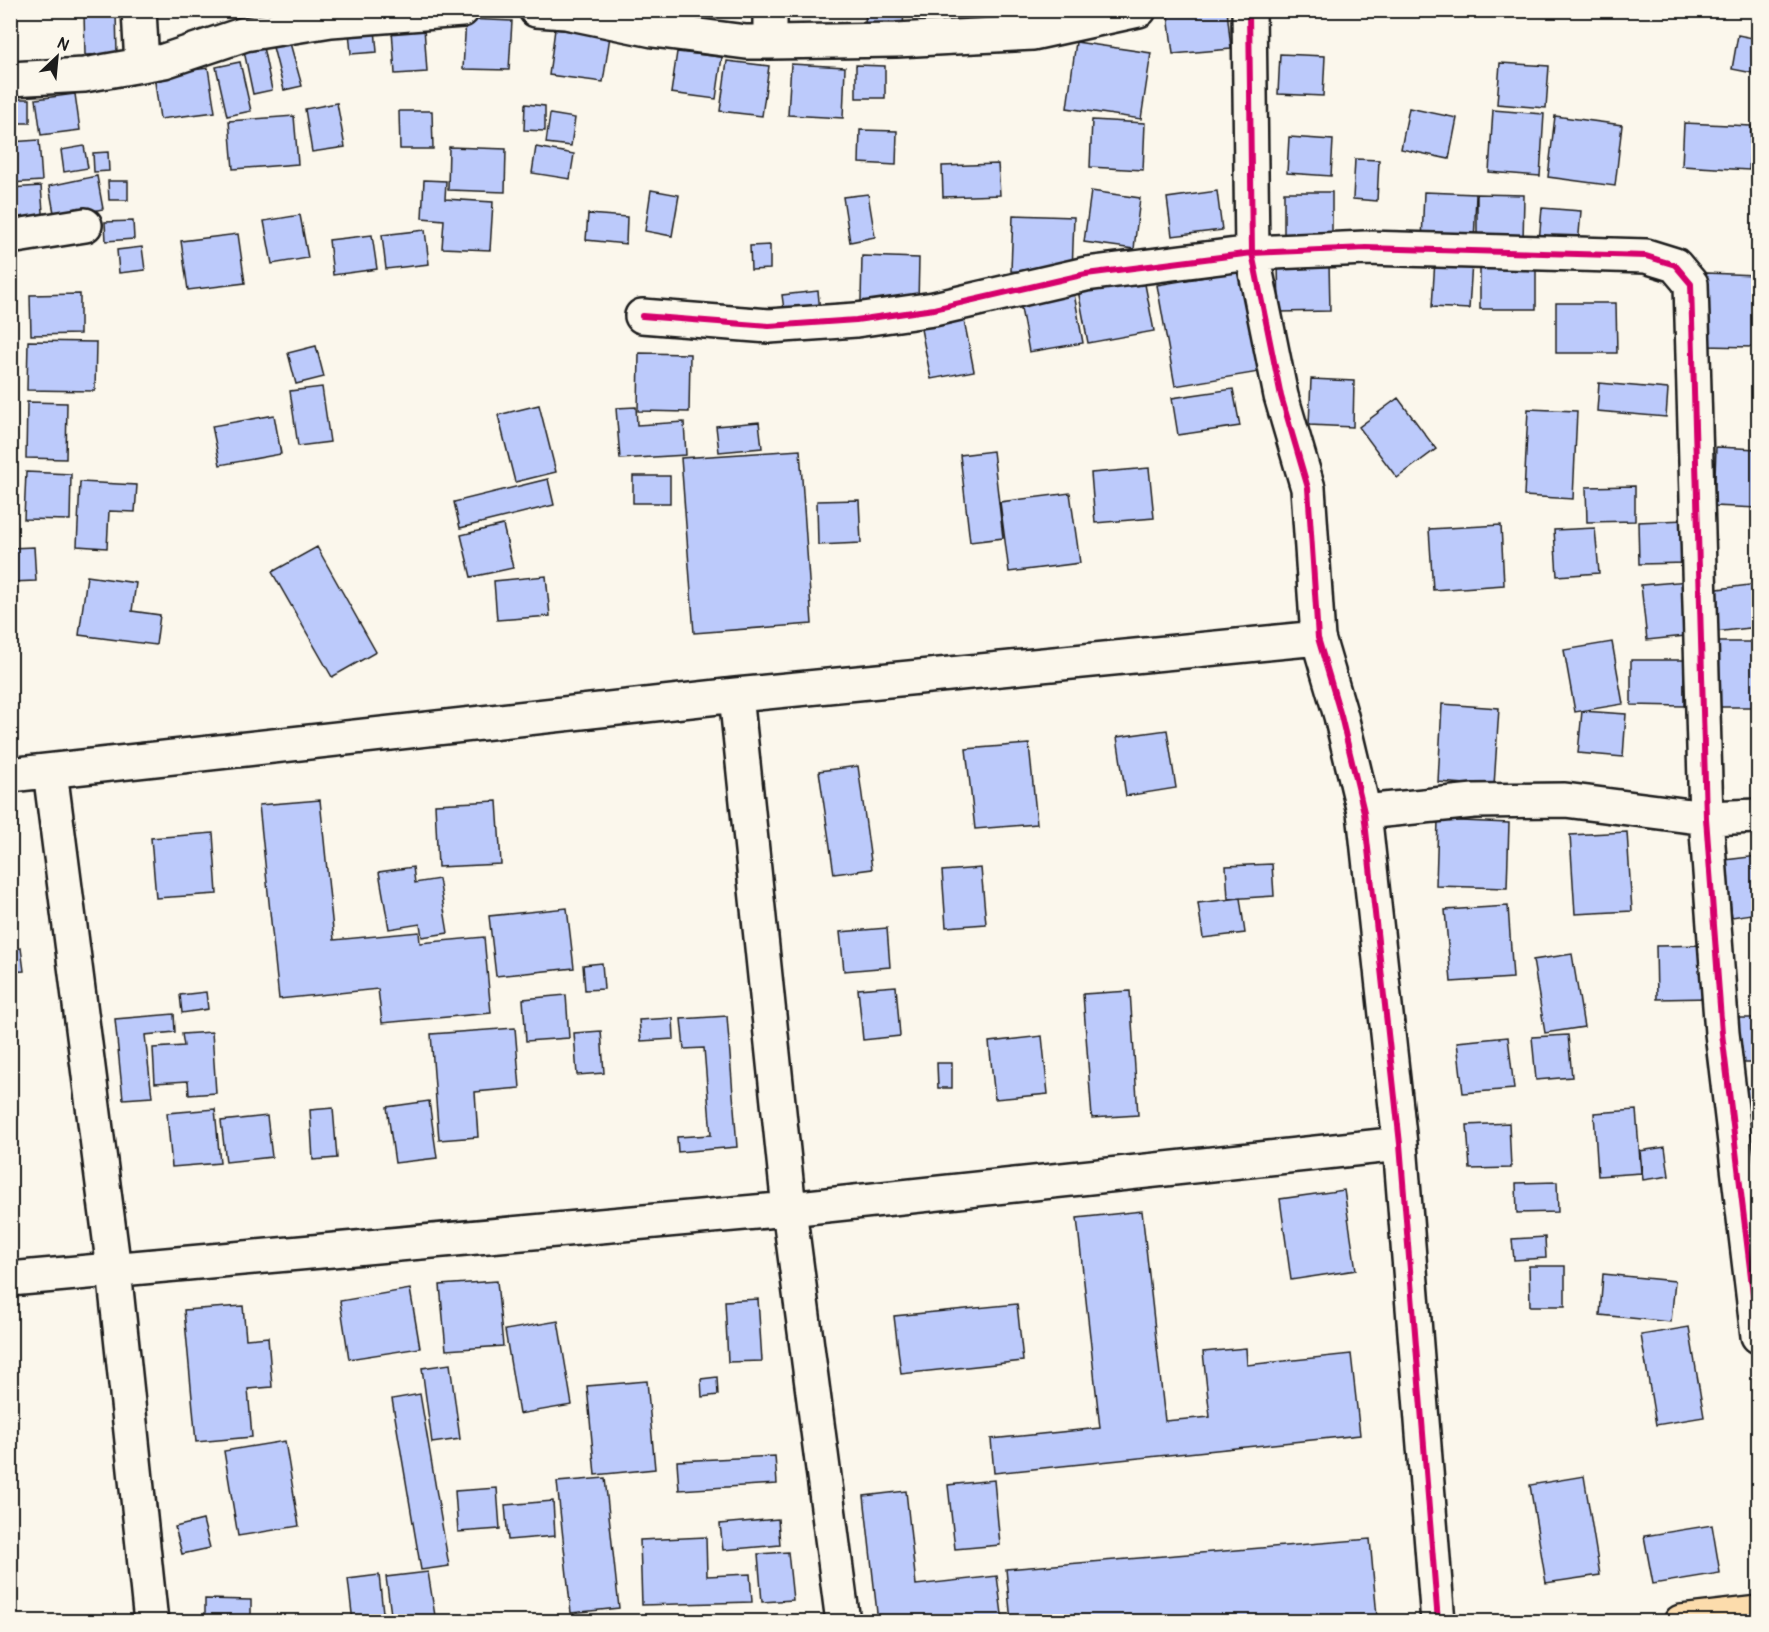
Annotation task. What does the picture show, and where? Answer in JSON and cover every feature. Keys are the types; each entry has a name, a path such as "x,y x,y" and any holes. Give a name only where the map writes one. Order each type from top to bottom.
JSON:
{"main road":[{"path":"1681,1622 1758,1613"}],"street":[{"path":"139,10 141,65"},
{"path":"10,79 84,75 164,61 246,34 331,20 462,10"},
{"path":"536,10 566,12 653,30 746,42 770,26 896,40 1033,33 1139,10"},
{"path":"1249,10 1252,253 1281,396 1308,488 1318,638 1341,716 1364,812 1400,1143 1438,1622"},
{"path":"10,237 85,225"},
{"path":"642,316 769,326 856,320 934,309 1086,274 1252,253 1366,248 1646,256 1675,266 1691,284 1706,819 1722,1033 1755,1281 1758,1336"},
{"path":"10,775 736,694 1318,638"},
{"path":"736,694 789,1209 843,1622"},
{"path":"50,771 114,1270 151,1622"},
{"path":"1364,812 1474,801 1564,800 1706,819 1758,816"},
{"path":"10,1279 789,1209 1400,1143"}],"building":[{"path":"244,10 290,10 290,12 244,15"},
{"path":"866,10 904,10 903,26 865,24"},
{"path":"974,10 1015,10 1014,22 974,19"},
{"path":"1021,10 1074,10 1073,18 1021,14"},
{"path":"1227,10 1231,49 1173,54 1168,15"},
{"path":"116,12 117,54 85,55 84,13"},
{"path":"466,19 512,21 509,70 463,69"},
{"path":"424,27 427,72 395,74 392,29"},
{"path":"375,29 377,52 351,54 349,31"},
{"path":"555,29 610,36 603,82 549,75"},
{"path":"1738,35 1758,39 1758,74 1732,69"},
{"path":"1076,42 1151,53 1141,119 1067,108"},
{"path":"290,43 302,86 284,90 273,47"},
{"path":"263,47 272,90 253,94 244,51"},
{"path":"677,52 722,57 716,99 671,93"},
{"path":"1280,54 1325,56 1323,96 1278,94"},
{"path":"727,61 769,66 762,116 720,111"},
{"path":"240,62 251,111 227,116 216,67"},
{"path":"1500,63 1549,66 1546,108 1497,104"},
{"path":"791,64 845,67 843,118 788,115"},
{"path":"856,65 885,66 885,98 856,98"},
{"path":"208,68 215,112 160,119 154,75"},
{"path":"75,94 80,130 41,135 36,99"},
{"path":"10,99 30,99 30,123 10,123"},
{"path":"337,103 345,147 312,152 305,109"},
{"path":"525,104 545,106 545,131 524,130"},
{"path":"1409,108 1457,118 1449,159 1401,149"},
{"path":"1493,110 1544,114 1540,176 1489,172"},
{"path":"399,111 432,111 433,149 400,149"},
{"path":"550,114 575,118 571,146 546,143"},
{"path":"294,116 298,164 233,169 229,121"},
{"path":"1555,116 1622,125 1615,186 1548,177"},
{"path":"1092,120 1145,123 1143,170 1090,167"},
{"path":"1684,123 1751,126 1749,170 1682,166"},
{"path":"860,130 897,131 896,165 859,163"},
{"path":"1289,137 1333,140 1331,176 1287,173"},
{"path":"39,140 42,181 10,183 10,142"},
{"path":"84,146 88,168 64,172 61,150"},
{"path":"449,147 506,149 505,192 448,190"},
{"path":"536,147 574,154 570,179 532,173"},
{"path":"108,152 109,171 94,172 93,153"},
{"path":"1355,159 1379,160 1377,201 1353,199"},
{"path":"998,164 1000,195 943,197 942,166"},
{"path":"97,176 103,209 55,218 49,186"},
{"path":"424,180 446,181 445,199 493,202 490,250 442,248 444,220 422,218"},
{"path":"108,181 128,181 128,200 109,200"},
{"path":"41,186 44,225 10,221 10,188"},
{"path":"651,190 679,195 672,236 645,231"},
{"path":"1091,191 1140,198 1134,249 1084,242"},
{"path":"1217,191 1222,230 1172,236 1167,198"},
{"path":"1284,192 1332,192 1332,236 1284,236"},
{"path":"1424,192 1476,194 1474,244 1422,241"},
{"path":"868,194 875,237 850,242 843,197"},
{"path":"1477,194 1524,195 1523,242 1477,241"},
{"path":"1542,208 1581,211 1578,245 1539,242"},
{"path":"588,214 627,217 626,244 586,240"},
{"path":"300,215 308,258 272,264 264,221"},
{"path":"1013,215 1074,217 1072,273 1011,271"},
{"path":"133,221 134,239 106,241 105,222"},
{"path":"425,230 429,264 386,269 382,235"},
{"path":"238,234 245,283 188,290 181,241"},
{"path":"372,235 377,269 333,275 329,240"},
{"path":"770,245 770,269 751,270 750,246"},
{"path":"142,247 145,270 119,273 117,250"},
{"path":"862,256 919,258 918,303 861,301"},
{"path":"1536,259 1536,309 1480,309 1480,260"},
{"path":"1435,260 1472,262 1469,309 1432,307"},
{"path":"1329,262 1330,311 1279,312 1278,263"},
{"path":"1241,271 1259,372 1175,386 1157,285"},
{"path":"1706,273 1755,275 1754,347 1704,346"},
{"path":"1144,279 1154,331 1088,343 1078,290"},
{"path":"1073,288 1083,343 1029,352 1019,297"},
{"path":"818,291 820,312 785,317 782,295"},
{"path":"80,294 80,334 31,335 30,295"},
{"path":"1556,303 1616,303 1617,353 1556,353"},
{"path":"963,315 974,371 931,379 920,324"},
{"path":"28,341 96,342 95,391 27,390"},
{"path":"316,346 324,377 296,384 288,353"},
{"path":"639,353 690,354 689,412 638,411"},
{"path":"11,356 12,389 10,389"},
{"path":"1311,379 1354,381 1353,427 1309,425"},
{"path":"1599,383 1668,389 1666,417 1597,411"},
{"path":"322,387 330,442 298,446 290,391"},
{"path":"1233,389 1240,426 1178,435 1172,398"},
{"path":"1398,398 1436,449 1397,478 1359,427"},
{"path":"10,400 13,400 14,426 10,426"},
{"path":"27,402 67,403 66,459 26,458"},
{"path":"539,405 556,472 515,482 498,415"},
{"path":"636,407 637,425 684,422 686,455 620,459 616,408"},
{"path":"1528,409 1577,411 1573,499 1524,496"},
{"path":"274,415 281,454 220,465 212,426"},
{"path":"759,422 762,448 719,452 716,426"},
{"path":"1716,447 1758,449 1758,508 1714,506"},
{"path":"800,450 812,624 694,633 681,458"},
{"path":"993,451 1003,538 970,542 960,455"},
{"path":"1149,468 1154,518 1095,523 1091,473"},
{"path":"26,472 71,474 70,520 24,519"},
{"path":"633,476 670,476 670,503 633,503"},
{"path":"548,479 554,505 460,528 454,502"},
{"path":"80,482 137,485 135,512 109,511 107,548 77,546"},
{"path":"1635,486 1635,521 1587,522 1586,487"},
{"path":"1070,493 1080,563 1009,572 1000,502"},
{"path":"859,500 861,543 818,545 817,501"},
{"path":"1685,520 1687,563 1639,564 1638,522"},
{"path":"503,525 513,568 471,577 461,535"},
{"path":"1501,525 1504,585 1433,590 1429,529"},
{"path":"1595,528 1599,573 1557,576 1554,530"},
{"path":"34,547 36,581 10,582 10,548"},
{"path":"317,547 376,652 332,677 272,572"},
{"path":"87,576 136,583 132,611 160,615 156,645 79,635"},
{"path":"546,576 550,616 497,620 494,581"},
{"path":"1689,581 1695,635 1647,640 1641,585"},
{"path":"1757,584 1758,627 1715,632 1710,590"},
{"path":"1612,642 1623,704 1575,712 1564,650"},
{"path":"1719,642 1758,642 1758,707 1719,707"},
{"path":"1631,660 1684,660 1684,706 1631,705"},
{"path":"1442,704 1499,708 1494,786 1438,782"},
{"path":"1582,711 1626,714 1623,757 1578,753"},
{"path":"1167,730 1176,788 1126,796 1117,737"},
{"path":"1029,744 1037,824 975,829 966,749"},
{"path":"858,766 872,869 834,874 819,771"},
{"path":"320,800 334,940 419,932 420,943 484,937 491,1013 382,1023 378,989 279,999 259,805"},
{"path":"497,801 501,864 438,867 435,804"},
{"path":"1438,820 1509,823 1507,888 1436,886"},
{"path":"1627,832 1632,911 1575,914 1570,835"},
{"path":"213,833 217,894 156,898 151,838"},
{"path":"1758,856 1758,913 1732,917 1725,860"},
{"path":"1272,864 1274,896 1228,899 1226,866"},
{"path":"413,867 415,883 439,879 448,933 422,937 420,924 389,929 379,872"},
{"path":"981,868 986,924 946,927 942,871"},
{"path":"1240,898 1245,933 1203,938 1198,903"},
{"path":"1508,906 1513,978 1451,982 1445,910"},
{"path":"567,908 574,968 496,976 489,916"},
{"path":"887,928 890,967 844,971 840,932"},
{"path":"1710,945 1711,998 1657,999 1656,946"},
{"path":"21,948 24,971 10,972 10,949"},
{"path":"1572,954 1584,1027 1545,1033 1533,960"},
{"path":"602,963 604,989 585,990 583,965"},
{"path":"896,986 900,1036 863,1040 858,989"},
{"path":"1130,991 1138,1115 1092,1118 1083,994"},
{"path":"206,992 208,1009 182,1013 180,995"},
{"path":"566,995 569,1038 526,1041 523,999"},
{"path":"174,1014 175,1032 145,1035 152,1097 123,1099 115,1019"},
{"path":"727,1016 737,1147 678,1152 677,1137 711,1135 704,1048 684,1049 681,1019"},
{"path":"673,1018 674,1039 641,1041 639,1020"},
{"path":"1738,1018 1758,1018 1758,1063 1739,1063"},
{"path":"515,1028 520,1088 475,1092 478,1137 439,1140 431,1034"},
{"path":"601,1031 604,1073 577,1075 574,1033"},
{"path":"212,1032 216,1093 189,1095 188,1081 155,1083 153,1048 184,1046 182,1034"},
{"path":"1568,1035 1572,1077 1536,1080 1532,1037"},
{"path":"1042,1036 1048,1094 995,1099 989,1042"},
{"path":"1508,1037 1514,1089 1463,1093 1457,1042"},
{"path":"937,1063 952,1063 952,1088 938,1088"},
{"path":"1758,1086 1758,1150 1753,1151 1739,1090"},
{"path":"429,1101 437,1158 395,1163 387,1107"},
{"path":"333,1108 337,1158 313,1160 310,1110"},
{"path":"215,1109 220,1163 172,1167 167,1113"},
{"path":"1636,1110 1641,1173 1598,1176 1594,1113"},
{"path":"267,1116 272,1157 226,1162 221,1121"},
{"path":"1509,1123 1511,1168 1470,1169 1467,1125"},
{"path":"1665,1147 1669,1176 1643,1180 1640,1151"},
{"path":"1557,1182 1558,1212 1517,1213 1516,1183"},
{"path":"1344,1190 1356,1270 1291,1280 1280,1199"},
{"path":"1142,1211 1165,1421 1210,1417 1203,1352 1246,1348 1247,1365 1351,1354 1360,1435 994,1473 991,1439 1100,1428 1077,1218"},
{"path":"1545,1237 1546,1258 1514,1260 1512,1239"},
{"path":"1529,1266 1565,1266 1565,1306 1530,1306"},
{"path":"1603,1274 1675,1281 1671,1322 1600,1315"},
{"path":"497,1281 503,1346 446,1350 440,1285"},
{"path":"410,1289 420,1348 349,1359 340,1301"},
{"path":"758,1299 762,1361 728,1362 725,1301"},
{"path":"1017,1304 1023,1361 901,1374 894,1316"},
{"path":"243,1306 246,1339 268,1337 272,1387 248,1389 252,1437 196,1442 184,1310"},
{"path":"558,1321 572,1405 519,1414 505,1330"},
{"path":"1689,1327 1704,1417 1656,1425 1641,1335"},
{"path":"450,1364 460,1439 432,1443 422,1368"},
{"path":"717,1377 718,1395 702,1397 701,1379"},
{"path":"647,1381 655,1469 595,1475 587,1386"},
{"path":"420,1394 449,1566 421,1570 392,1399"},
{"path":"285,1441 299,1526 238,1536 224,1451"},
{"path":"775,1456 777,1484 679,1490 677,1461"},
{"path":"1584,1476 1600,1575 1546,1583 1530,1485"},
{"path":"605,1478 619,1608 571,1613 557,1482"},
{"path":"994,1480 1000,1545 955,1549 948,1485"},
{"path":"497,1488 500,1529 458,1532 455,1491"},
{"path":"906,1491 916,1585 997,1576 1003,1622 878,1622 864,1496"},
{"path":"553,1501 555,1536 508,1540 505,1505"},
{"path":"778,1519 780,1545 723,1550 720,1524"},
{"path":"203,1520 210,1548 182,1554 175,1527"},
{"path":"1712,1525 1720,1573 1653,1584 1644,1536"},
{"path":"706,1537 707,1576 750,1574 752,1602 642,1605 640,1540"},
{"path":"1370,1539 1377,1617 1326,1622 1011,1622 1006,1569"},
{"path":"788,1552 793,1600 762,1602 758,1554"},
{"path":"428,1572 436,1622 392,1622 386,1577"},
{"path":"379,1575 384,1622 353,1622 348,1579"},
{"path":"205,1599 251,1600 251,1622 205,1622"}],"cycle path":[{"path":"1249,10 1252,253 1281,396 1308,488 1318,638 1341,716 1364,812 1400,1144 1438,1622"},
{"path":"642,316 769,326 856,320 934,309 1086,274 1252,253 1366,248 1646,256 1675,265 1691,284 1706,818 1722,1033 1758,1336"}]}
